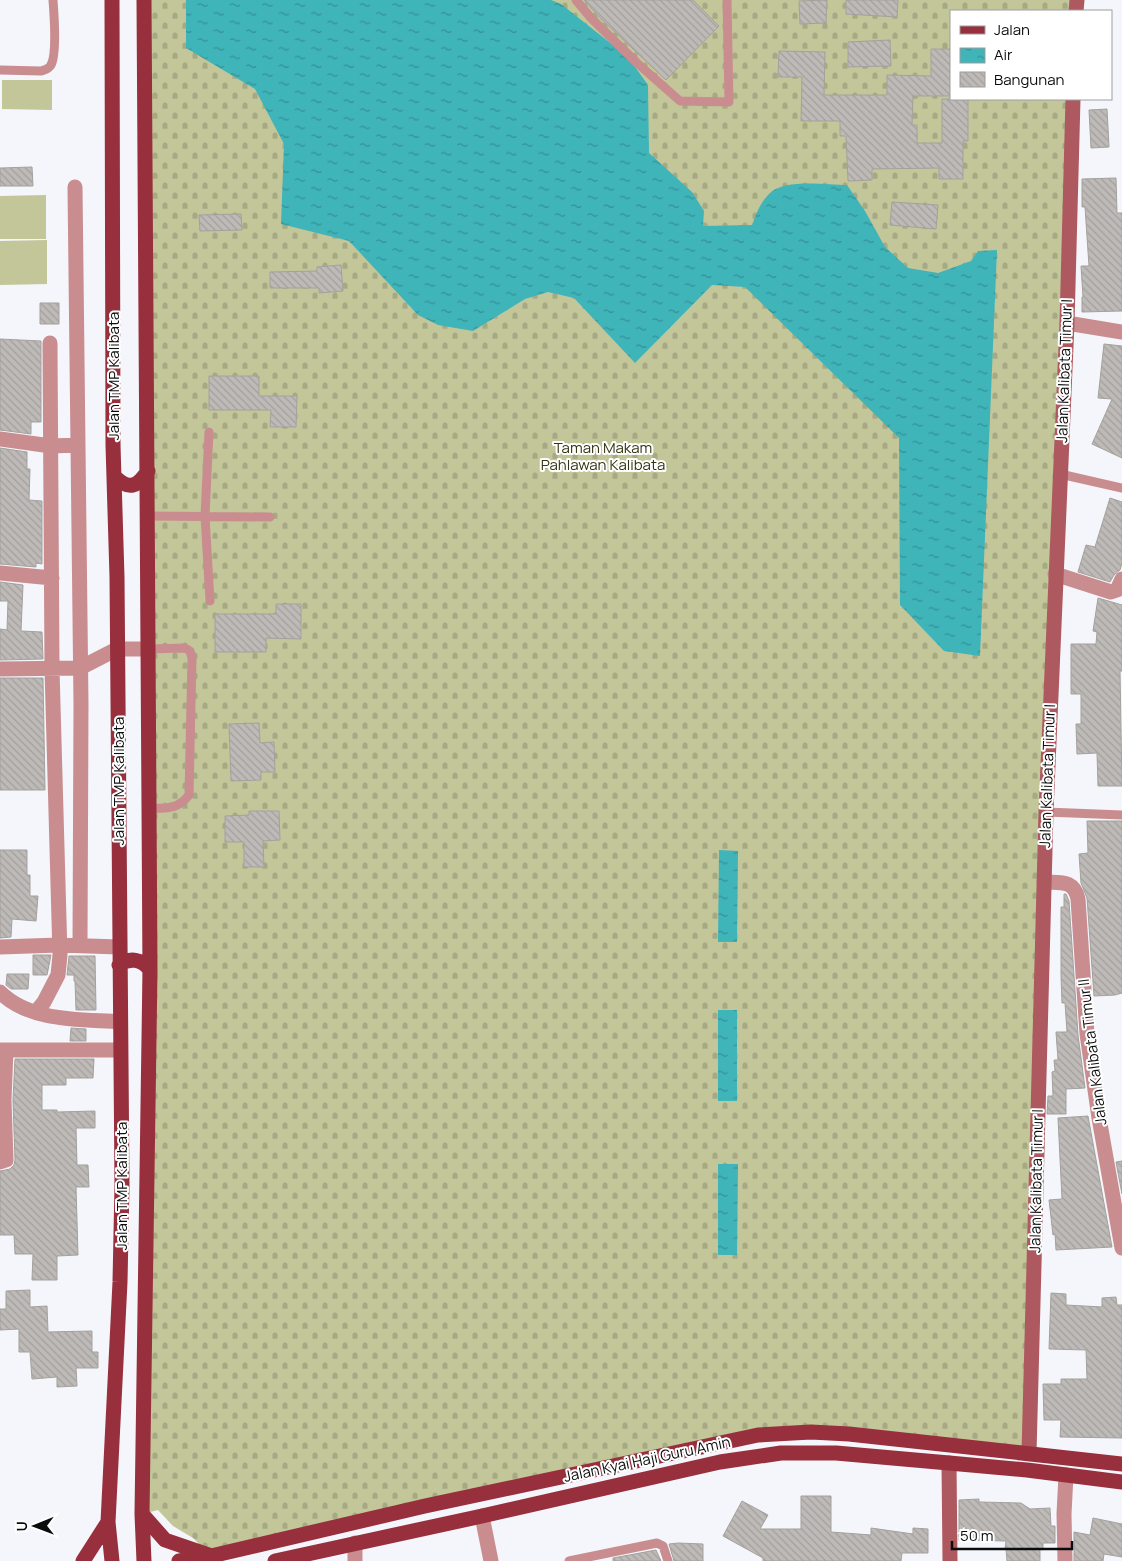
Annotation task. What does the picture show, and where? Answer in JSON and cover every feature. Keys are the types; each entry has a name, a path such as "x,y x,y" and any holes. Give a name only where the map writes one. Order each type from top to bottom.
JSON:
{"main road":[{"name":"Jalan TMP Kalibata","path":"112,0 114,476 117,578 122,1185 120,1282 108,1522 112,1561"},
{"name":"Jalan TMP Kalibata","path":"144,0 150,970 142,1514 144,1561"},
{"path":"114,476 122,484 134,485 139,483 148,471"},
{"path":"119,966 125,961 133,960 145,963 150,970"},
{"name":"Jalan Kyai Haji Guru Amin","path":"180,1561 211,1556 425,1506 758,1435 817,1432 1122,1464"},
{"name":"Jalan Kyai Haji Guru Amin","path":"275,1561 720,1462 762,1455 801,1452 819,1453 949,1463 1066,1478 1122,1482"},
{"path":"142,1514 165,1540 211,1556"},
{"path":"83,1561 108,1522"}],"street":[{"name":"Jalan Kalibata Timur I","path":"1029,1454 1046,812 1067,323 1074,100"},
{"path":"75,187 80,668 80,946"},
{"path":"1067,323 1122,332"},
{"path":"36,1012 44,1002 58,975 60,955 52,669 50,343"},
{"path":"0,440 51,446 78,445"},
{"path":"0,573 52,578"},
{"path":"1056,574 1110,592 1116,590 1122,579"},
{"path":"0,669 80,668 117,650 149,649"},
{"name":"Jalan Kalibata Timur II","path":"1044,882 1069,884 1074,887 1078,899 1087,1034 1098,1118 1122,1248"},
{"path":"0,947 60,945 119,947"},
{"path":"0,992 10,1002 51,1016 120,1022"},
{"path":"0,1162 6,1160 3,1050 120,1050"},
{"path":"949,1463 950,1561"},
{"path":"1065,1561 1064,1514 1066,1478"},
{"path":"482,1516 491,1561"},
{"path":"354,1543 355,1560"}],"lane":[{"path":"0,70 41,71 51,65 55,36 53,0"},
{"path":"576,0 591,18 680,100 729,102 727,0"},
{"path":"209,432 205,516 210,601"},
{"path":"1060,474 1122,488"},
{"path":"148,516 270,517"},
{"path":"149,649 185,648 190,651 192,658 189,795 183,802 169,809 155,808"},
{"path":"1046,812 1122,815"},
{"path":"574,1561 657,1543 663,1546 668,1561"}],"green space":[{"name":"Taman Makam Pahlawan Kalibata","path":"144,0 1076,0 1076,10 950,10 950,100 1073,100 1029,1453 758,1435 211,1556 193,1538 173,1526 158,1510 142,1514"},
{"path":"2,80 52,80 52,110 2,109"},
{"path":"46,195 46,239 0,239 0,196"},
{"path":"47,240 47,284 0,285 0,241"}],"water":[{"path":"186,0 551,0 561,4 628,57 648,85 649,153 692,192 704,211 703,226 752,225 766,197 776,189 785,186 795,184 847,185 865,211 885,247 908,268 938,273 971,261 978,251 997,250 980,656 944,651 900,605 899,438 745,287 712,285 635,363 574,298 548,292 525,299 473,331 438,325 418,315 349,241 281,224 284,144 255,89 186,48"},
{"path":"719,850 738,851 737,942 718,942"},
{"path":"718,1010 737,1010 737,1101 718,1101"},
{"path":"718,1164 738,1164 737,1255 718,1255"}],"building":[{"path":"584,0 693,0 719,26 666,80 600,18"},
{"path":"827,0 826,23 800,24 799,1"},
{"path":"846,0 898,0 897,17 846,14"},
{"path":"890,40 891,66 848,67 848,42"},
{"path":"931,49 950,49 950,96 913,96 912,125 917,125 917,143 942,143 942,99 968,100 968,141 963,141 963,179 939,179 939,168 872,169 872,180 848,181 846,136 840,136 840,121 801,121 802,77 778,77 779,51 825,52 824,95 887,95 887,75 931,76"},
{"path":"1107,109 1109,147 1091,148 1089,110"},
{"path":"32,167 33,186 0,186 0,168"},
{"path":"1116,178 1117,213 1122,213 1122,311 1082,312 1081,266 1089,266 1085,207 1082,207 1082,179"},
{"path":"892,202 938,205 936,229 890,225"},
{"path":"241,214 242,230 200,231 199,215"},
{"path":"341,265 343,291 319,293 319,288 270,288 270,272 317,271 317,267"},
{"path":"40,303 59,303 59,324 40,324"},
{"path":"0,339 41,341 41,422 31,422 31,434 0,430"},
{"path":"1104,344 1122,346 1122,458 1092,444 1112,399 1098,398"},
{"path":"209,376 259,376 259,396 297,396 296,427 270,427 271,410 209,410"},
{"path":"0,448 27,452 27,469 30,469 29,500 42,501 42,564 36,563 36,567 0,564"},
{"path":"1110,498 1122,502 1122,563 1120,570 1110,582 1078,572 1086,545 1095,547"},
{"path":"0,582 23,585 21,631 42,632 43,659 0,660 0,629 7,630 8,601 0,601"},
{"path":"1098,598 1122,605 1122,671 1120,671 1122,786 1098,786 1097,753 1077,754 1076,724 1081,724 1081,694 1071,694 1071,644 1096,644 1097,632 1093,631"},
{"path":"276,604 301,604 301,639 266,638 266,652 215,652 215,614 276,614"},
{"path":"0,678 43,678 45,790 0,790"},
{"path":"259,723 260,743 274,742 275,772 261,772 261,780 231,781 229,724"},
{"path":"249,811 279,811 280,840 263,841 264,867 244,867 244,842 225,842 225,816 249,815"},
{"path":"1087,821 1122,821 1122,993 1115,995 1094,996 1087,898 1081,883 1079,854 1088,853"},
{"path":"0,850 27,850 27,875 30,875 30,896 38,896 36,921 12,919 11,937 0,938"},
{"path":"1064,894 1066,894 1069,901 1078,1035 1085,1088 1066,1089 1066,1114 1047,1114 1048,1096 1053,1096 1052,1072 1055,1071 1054,1060 1058,1060 1056,1032 1067,1032 1065,1003 1062,1003 1061,976 1061,907 1064,907"},
{"path":"33,955 51,955 47,975 33,975"},
{"path":"69,956 95,956 96,1010 76,1010 74,975 67,975"},
{"path":"7,974 29,974 28,989 11,989 6,985"},
{"path":"71,1028 86,1029 86,1041 70,1041"},
{"path":"15,1059 94,1059 93,1078 66,1078 66,1085 42,1085 42,1110 57,1110 57,1112 95,1111 95,1128 76,1128 77,1165 88,1165 89,1187 76,1187 78,1255 57,1256 57,1280 32,1280 33,1254 15,1254 14,1235 0,1235 0,1171 10,1169 14,1165 15,1160 13,1100"},
{"path":"1088,1116 1112,1247 1056,1250 1049,1200 1062,1199 1058,1118"},
{"path":"1122,1161 1122,1194 1116,1162"},
{"path":"30,1290 30,1307 47,1306 48,1332 92,1331 92,1352 98,1352 98,1368 76,1368 77,1386 57,1387 57,1377 32,1379 30,1352 19,1352 19,1329 0,1330 0,1309 6,1309 6,1291"},
{"path":"1051,1293 1066,1294 1066,1305 1102,1307 1102,1298 1116,1297 1117,1305 1122,1305 1122,1438 1060,1437 1061,1420 1044,1420 1043,1384 1061,1384 1061,1379 1087,1379 1086,1350 1049,1349"},
{"path":"801,1496 831,1496 831,1532 871,1535 871,1528 913,1534 913,1528 928,1529 928,1553 902,1553 901,1561 763,1561 763,1558 723,1536 742,1501 768,1515 760,1529 801,1529"},
{"path":"979,1499 979,1502 1021,1503 1030,1509 1050,1508 1051,1526 1055,1526 1055,1543 1043,1543 1043,1550 1040,1549 1040,1561 1007,1561 1006,1541 959,1540 959,1500"},
{"path":"1093,1518 1122,1524 1122,1557 1104,1554 1103,1561 1074,1561 1074,1532 1090,1535"},
{"path":"669,1544 703,1544 703,1561 674,1561"},
{"path":"656,1550 661,1561 613,1561 613,1558"}]}
